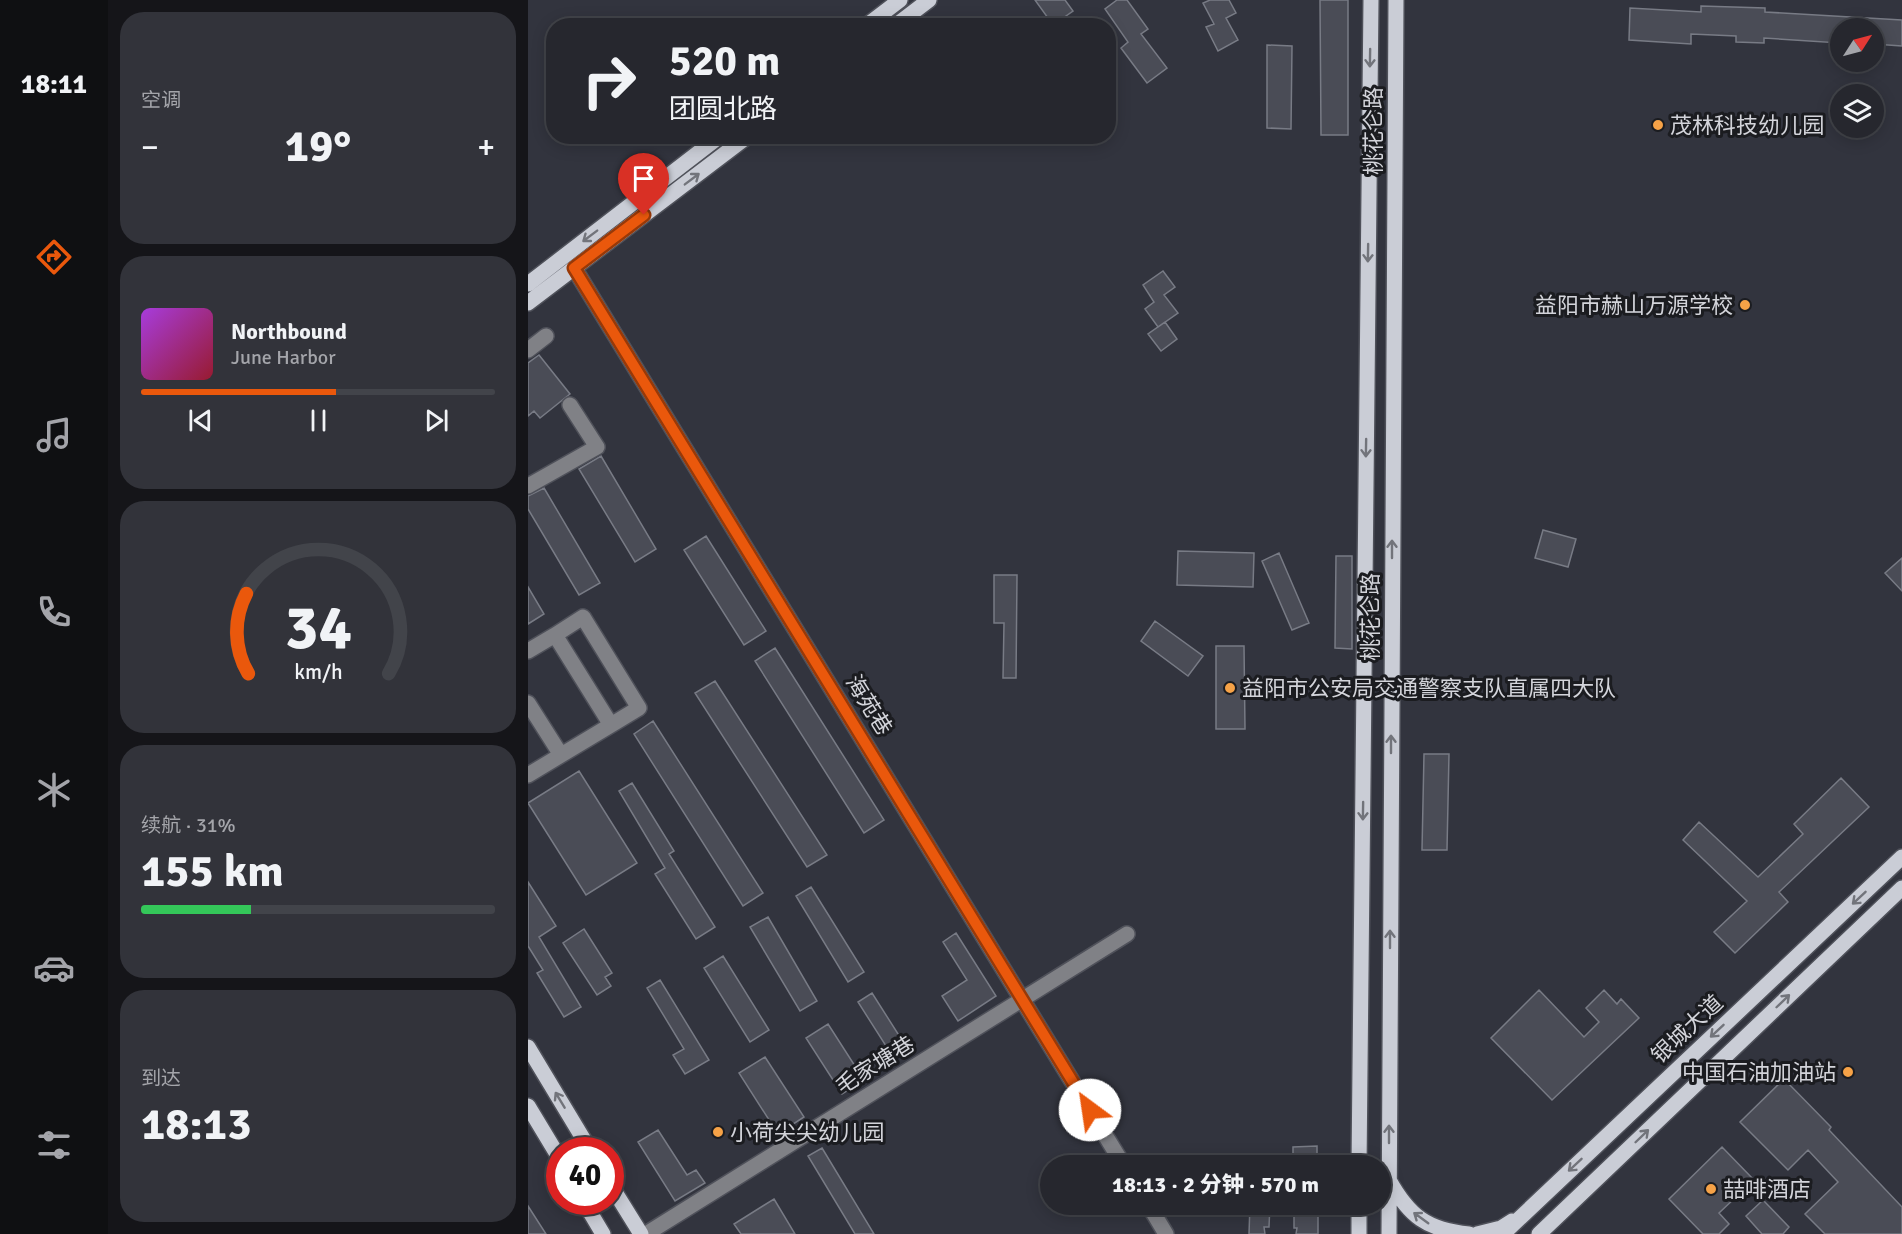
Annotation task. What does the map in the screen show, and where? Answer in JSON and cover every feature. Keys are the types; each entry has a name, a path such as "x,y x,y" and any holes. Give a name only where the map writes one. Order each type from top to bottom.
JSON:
{"main road":[{"path":"876,18 900,0"},
{"path":"905,18 928,0"},
{"name":"桃花仑路","path":"1359,1155 1371,0"},
{"name":"桃花仑路","path":"1389,1155 1396,0"},
{"path":"528,284 710,144"},
{"path":"528,303 737,144"},
{"name":"银城大道","path":"1503,1234 1902,857"},
{"name":"银城大道","path":"1539,1234 1902,888"},
{"path":"528,1047 582,1137"},
{"path":"528,1106 546,1137"},
{"path":"1391,1183 1402,1203 1422,1221 1448,1232 1469,1234"},
{"path":"624,1207 641,1234"},
{"path":"1477,1234 1501,1228 1524,1213"},
{"path":"592,1215 603,1234"},
{"path":"1359,1215 1359,1234"},
{"name":"桃花仑路","path":"1389,1215 1389,1234"}],"street":[{"name":"海苑巷","path":"574,268 1117,1155"},
{"path":"528,350 546,336"},
{"path":"528,486 597,447 570,405"},
{"path":"528,651 583,617 639,708 528,775"},
{"path":"555,635 611,724"},
{"path":"528,703 561,755"},
{"name":"毛家塘巷","path":"646,1234 1127,934"},
{"path":"1155,1215 1166,1234"}],"building":[{"path":"1035,0 1065,0 1073,11 1063,18 1048,18"},
{"path":"1117,0 1127,0 1148,29 1141,34 1167,68 1147,83 1121,48 1128,42 1116,25 1116,18 1111,18 1105,9"},
{"path":"1210,0 1229,0 1236,13 1226,18 1238,40 1218,51 1206,27 1214,24 1203,3"},
{"path":"1320,0 1348,0 1348,135 1321,135"},
{"path":"1701,6 1765,8 1765,12 1868,18 1830,18 1830,42 1764,38 1764,43 1736,42 1736,36 1691,34 1691,44 1629,40 1630,8 1701,12"},
{"path":"1884,19 1902,20 1902,46 1884,45"},
{"path":"1267,45 1292,46 1291,129 1267,128"},
{"path":"1163,271 1175,287 1164,295 1178,313 1158,327 1145,309 1154,302 1143,285"},
{"path":"1165,322 1177,339 1161,351 1148,334"},
{"path":"539,355 570,394 540,418 534,411 528,416 528,363"},
{"path":"601,456 656,549 635,562 579,469"},
{"path":"544,488 600,583 579,595 528,509 528,496"},
{"path":"1543,530 1576,539 1568,567 1535,558"},
{"path":"706,536 766,631 744,645 684,550"},
{"path":"1178,551 1254,553 1253,587 1177,585"},
{"path":"1279,553 1309,623 1292,630 1262,561"},
{"path":"1336,556 1352,556 1352,649 1335,648"},
{"path":"1902,558 1902,591 1885,573"},
{"path":"994,575 1017,575 1016,678 1003,678 1004,623 994,623"},
{"path":"528,587 544,614 528,624"},
{"path":"1155,621 1203,656 1188,676 1141,641"},
{"name":"益阳市公安局交通警察支队直属四大队","path":"1216,646 1244,646 1245,729 1216,729"},
{"path":"775,648 884,820 864,833 755,661"},
{"path":"715,681 827,855 807,867 695,693"},
{"path":"653,721 763,893 743,906 634,734"},
{"path":"1424,754 1449,754 1447,850 1422,850"},
{"path":"579,771 637,863 586,895 528,803"},
{"path":"1841,778 1869,807 1779,892 1788,902 1735,953 1714,932 1747,901 1683,840 1699,822 1758,877 1803,834 1794,824"},
{"path":"632,783 674,851 669,854 715,927 696,939 655,874 665,868 619,791"},
{"path":"528,882 556,926 539,937 581,1007 564,1017 537,973 543,970 528,946"},
{"path":"811,887 864,972 848,982 796,896"},
{"path":"768,917 817,1001 800,1011 750,927"},
{"path":"584,929 612,973 605,977 611,986 597,995 563,943"},
{"path":"956,933 996,996 958,1021 942,996 967,980 943,942"},
{"path":"723,956 769,1030 750,1042 704,968"},
{"path":"660,980 709,1060 685,1074 673,1055 684,1049 647,988"},
{"path":"1539,990 1584,1037 1599,1022 1586,1008 1604,990 1617,1004 1621,999 1639,1018 1552,1100 1491,1038"},
{"path":"872,993 907,1048 893,1057 858,1002"},
{"path":"828,1024 864,1080 842,1094 806,1038"},
{"path":"765,1057 804,1117 778,1134 739,1073"},
{"path":"1784,1079 1831,1127 1829,1130 1902,1207 1902,1234 1825,1234 1805,1214 1838,1182 1808,1150 1788,1170 1740,1122"},
{"path":"658,1130 687,1175 696,1170 705,1183 675,1201 638,1142"},
{"path":"1317,1146 1317,1155 1293,1155 1293,1147"},
{"name":"喆啡酒店","path":"1722,1147 1754,1180 1719,1213 1729,1224 1719,1234 1703,1234 1669,1199"},
{"path":"822,1148 874,1234 855,1234 808,1156"},
{"path":"774,1199 795,1234 741,1234 734,1224"},
{"path":"1763,1200 1789,1227 1783,1234 1762,1234 1746,1216"},
{"path":"528,1206 546,1234 528,1234"},
{"path":"1250,1215 1270,1215 1269,1227 1264,1227 1265,1234 1249,1234"},
{"path":"1294,1215 1318,1215 1318,1234 1296,1234 1297,1228 1294,1228"}],"place":[{"name":"茂林科技幼儿园","path":"1658,125"},
{"name":"益阳市赫山万源学校","path":"1745,305"},
{"name":"益阳市公安局交通警察支队直属四大队","path":"1230,688"},
{"name":"中国石油加油站","path":"1848,1072"},
{"name":"小荷尖尖幼儿园","path":"718,1132"},
{"name":"喆啡酒店","path":"1711,1189"}],"route":[{"path":"644,215 574,268 1090,1110"}]}
